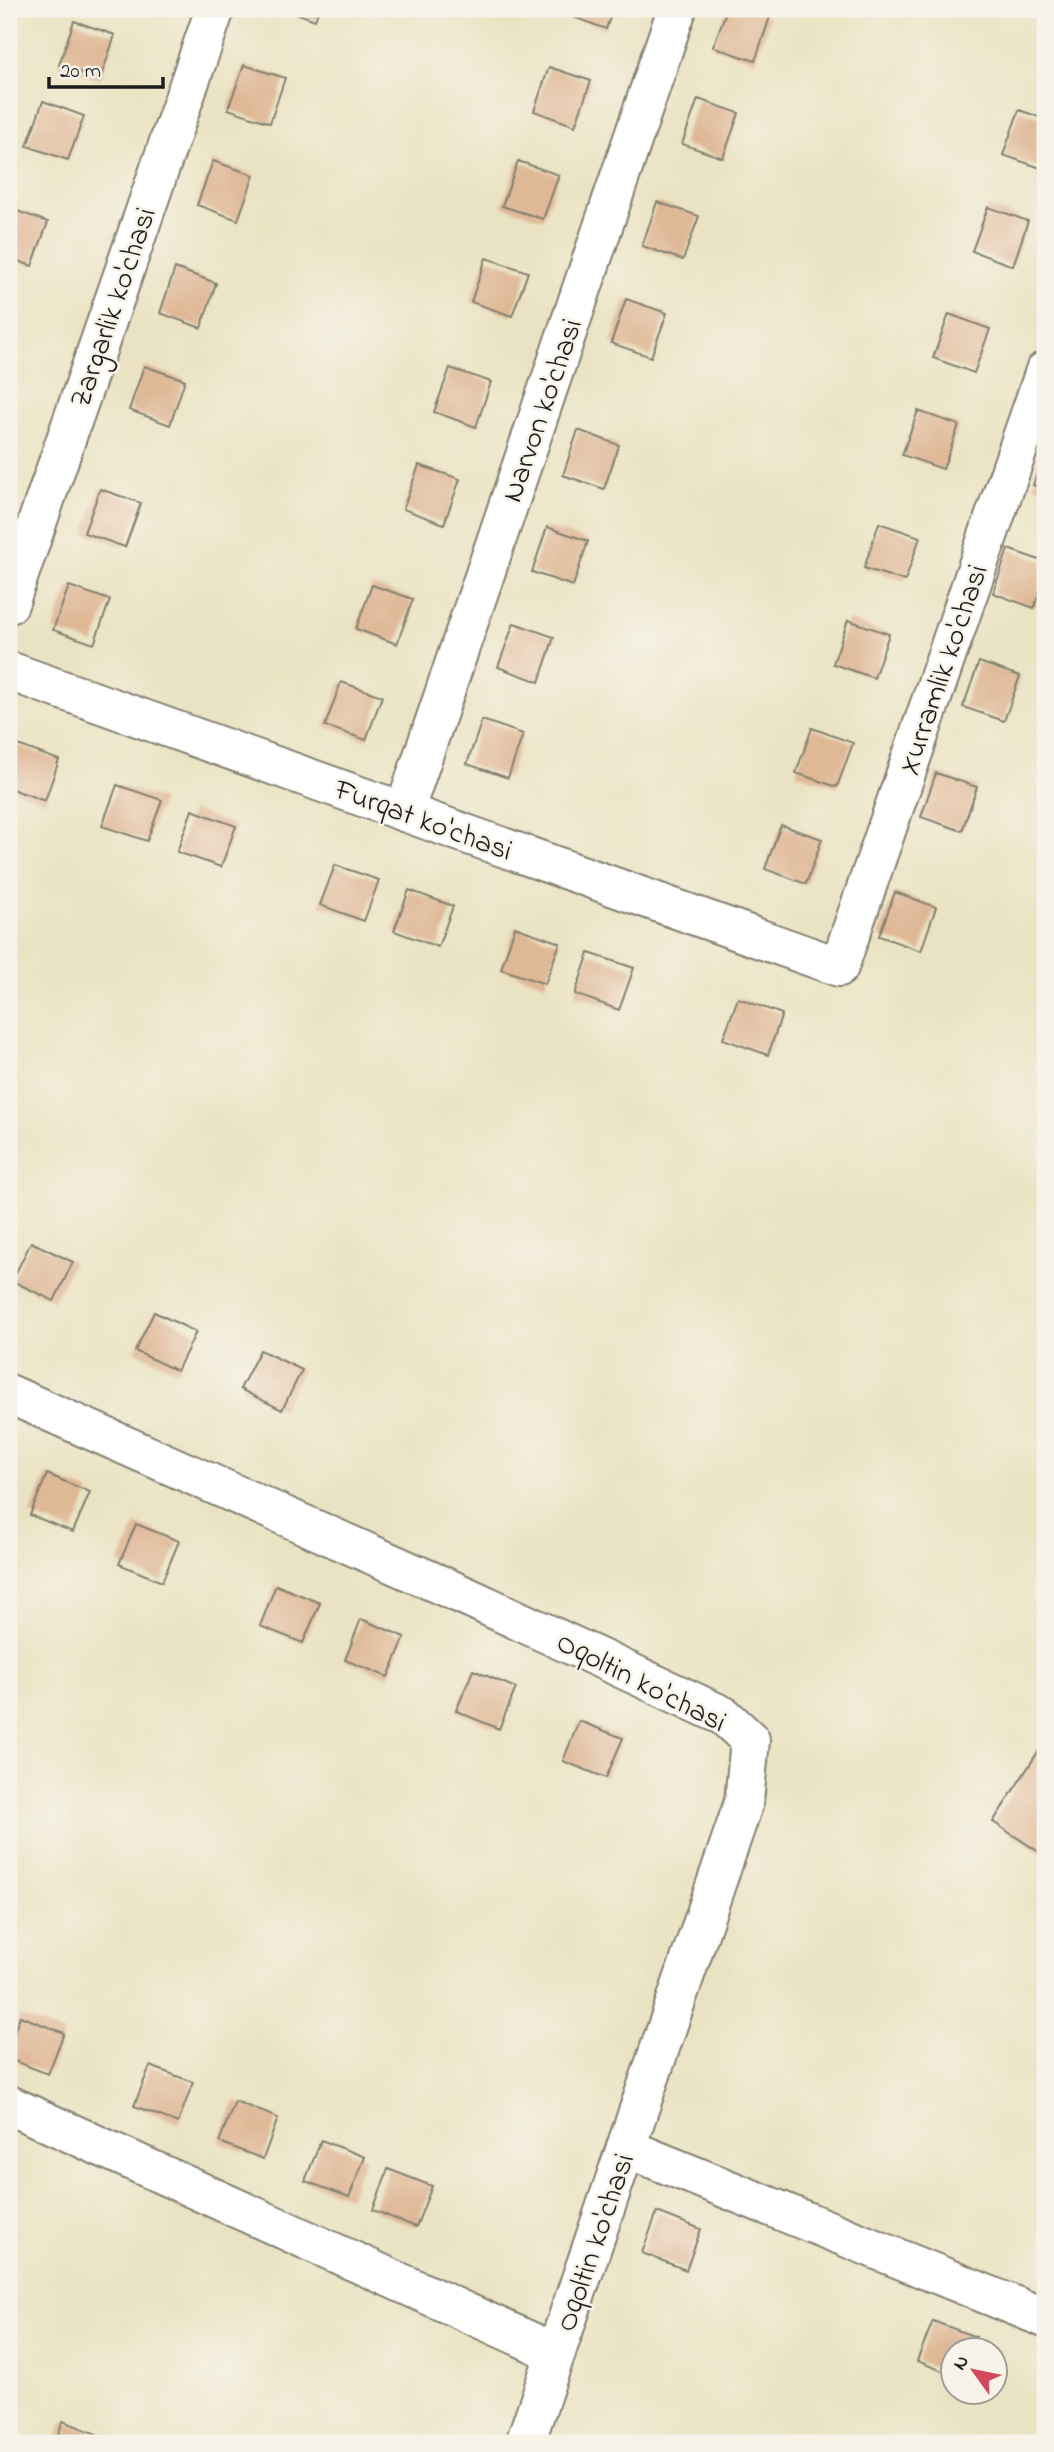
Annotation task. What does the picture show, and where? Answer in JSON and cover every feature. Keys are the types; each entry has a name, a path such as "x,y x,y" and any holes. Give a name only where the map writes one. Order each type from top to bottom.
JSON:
{"street":[{"name":"Zargarlik ko'chasi","path":"9,604 215,9"},
{"name":"Narvon ko'chasi","path":"404,812 677,9"},
{"name":"Xurramlik ko'chasi","path":"839,967 1045,371"},
{"name":"Furqat ko'chasi","path":"9,671 839,967"},
{"name":"Oqoltin ko'chasi","path":"9,1394 507,1615 724,1716 750,1740 744,1802 525,2443"},
{"path":"9,2105 556,2353"},
{"path":"626,2148 1045,2319"}],"building":[{"path":"285,9 319,9 315,20"},
{"path":"567,9 613,9 606,29 565,14"},
{"path":"727,9 748,9 770,17 755,61 713,47"},
{"path":"74,21 115,35 100,80 59,65"},
{"path":"244,65 285,78 270,123 228,109"},
{"path":"549,67 591,81 575,126 534,111"},
{"path":"698,99 739,113 723,158 682,144"},
{"path":"43,101 84,116 68,160 27,146"},
{"path":"1019,110 1045,119 1044,169 1003,155"},
{"path":"213,161 254,175 238,220 197,205"},
{"path":"518,161 559,175 543,219 502,206"},
{"path":"657,202 699,216 683,260 642,246"},
{"path":"988,207 1028,221 1013,266 972,251"},
{"path":"9,208 48,222 32,266 9,258"},
{"path":"486,258 528,272 512,316 471,302"},
{"path":"175,268 216,283 201,328 160,313"},
{"path":"9,299 17,302 9,323"},
{"path":"626,299 667,313 651,357 611,343"},
{"path":"949,314 990,329 974,373 933,358"},
{"path":"144,366 185,380 170,425 129,410"},
{"path":"450,368 491,382 476,427 434,412"},
{"path":"918,411 959,425 943,469 902,455"},
{"path":"578,430 619,445 604,489 563,475"},
{"path":"1045,450 1045,489 1033,485"},
{"path":"419,465 460,479 444,524 403,509"},
{"path":"100,489 141,503 125,547 84,533"},
{"path":"879,523 920,537 905,581 864,568"},
{"path":"547,527 588,541 573,586 532,572"},
{"path":"1008,549 1045,562 1045,575 1034,608 993,593"},
{"path":"372,585 413,599 397,644 356,629"},
{"path":"69,586 110,600 94,644 53,630"},
{"path":"848,620 889,634 874,678 833,664"},
{"path":"514,623 554,637 539,682 498,667"},
{"path":"979,662 1020,676 1004,721 963,707"},
{"path":"341,682 382,696 366,740 325,726"},
{"path":"482,720 523,734 508,778 467,764"},
{"path":"812,728 853,743 837,787 796,773"},
{"path":"15,744 59,760 45,801 9,788 9,762"},
{"path":"936,773 977,787 962,831 921,817"},
{"path":"117,785 162,800 147,841 102,826"},
{"path":"192,810 236,826 221,867 177,852"},
{"path":"781,825 822,839 806,884 765,869"},
{"path":"335,865 379,880 364,921 320,905"},
{"path":"409,890 453,906 438,947 394,931"},
{"path":"895,892 936,907 921,951 879,936"},
{"path":"515,927 560,943 545,984 501,969"},
{"path":"589,953 634,968 619,1010 575,994"},
{"path":"738,998 782,1014 768,1055 723,1039"},
{"path":"31,1242 73,1262 54,1301 12,1281"},
{"path":"154,1312 196,1332 177,1371 135,1351"},
{"path":"260,1350 302,1370 282,1410 240,1389"},
{"path":"47,1474 90,1492 73,1532 30,1515"},
{"path":"136,1524 179,1541 162,1582 119,1564"},
{"path":"276,1585 320,1603 303,1643 260,1626"},
{"path":"361,1619 405,1637 388,1677 345,1660"},
{"path":"473,1670 516,1688 499,1729 456,1711"},
{"path":"579,1721 623,1738 606,1778 563,1761"},
{"path":"1045,1741 1045,1856 993,1822"},
{"path":"20,2016 64,2033 48,2074 9,2059 9,2046"},
{"path":"150,2066 193,2082 178,2123 134,2106"},
{"path":"235,2101 278,2118 263,2159 219,2142"},
{"path":"321,2140 365,2157 349,2197 305,2181"},
{"path":"388,2169 432,2186 416,2227 373,2210"},
{"path":"657,2212 701,2229 686,2270 642,2253"},
{"path":"933,2321 973,2336 939,2336 939,2370 917,2361"},
{"path":"63,2421 107,2438 105,2443 55,2443"}]}
